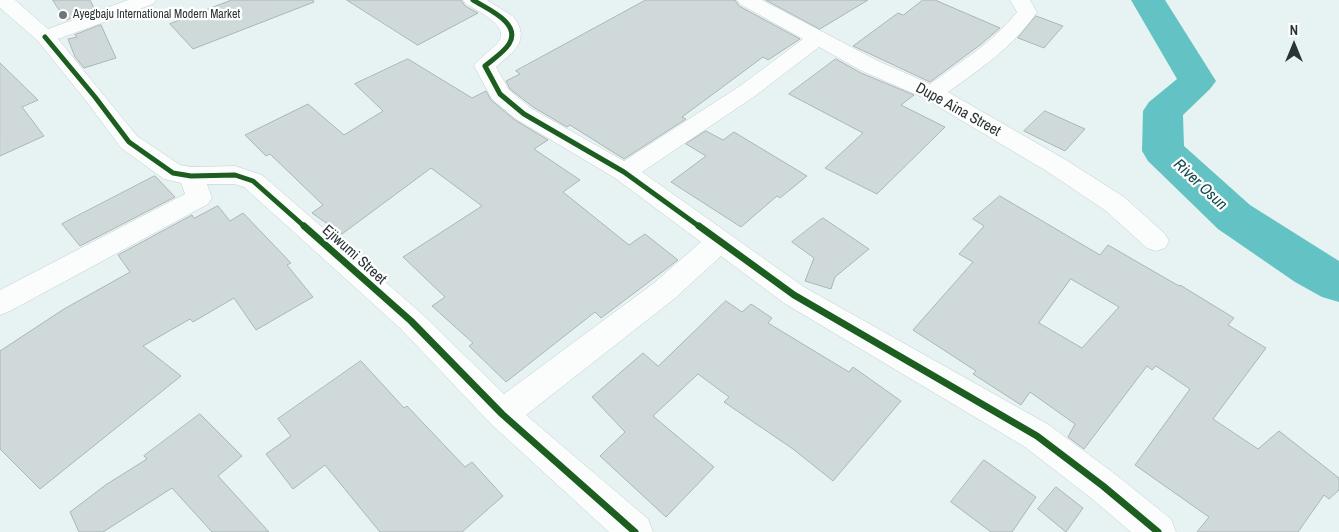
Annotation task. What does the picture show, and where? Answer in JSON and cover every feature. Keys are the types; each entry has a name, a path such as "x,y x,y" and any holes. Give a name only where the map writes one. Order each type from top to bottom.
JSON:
{"street":[{"name":"Ejiwumi Street","path":"3,0 45,37 95,97 129,142 172,173 191,176 235,174 253,181 410,321 502,414 636,532"},
{"path":"45,37 146,0"},
{"path":"473,0 507,21 510,26 509,44 485,66 500,94 524,114 624,172 794,295 1037,436 1103,486 1158,532"},
{"name":"Dupe Aina Street","path":"747,0 870,66 932,93 1057,166 1115,204 1156,240"},
{"path":"932,93 979,60 1011,33 1027,12 1020,0"},
{"path":"624,172 725,109 780,70 818,37"},
{"path":"0,303 199,198 191,176"},
{"path":"502,414 664,290 719,242"}],"building":[{"path":"53,0 90,0 95,10 66,20"},
{"path":"232,0 313,0 314,2 193,49 170,24"},
{"path":"347,0 461,0 465,6 478,13 418,45"},
{"path":"646,0 735,0 739,6 800,39 768,60 763,57 682,117 686,119 624,159 570,125 567,127 533,107 510,89 506,81 520,74 516,71"},
{"path":"766,0 868,0 820,29"},
{"path":"923,0 935,0 1000,28 930,82 853,46 898,13 903,15"},
{"path":"1036,16 1063,26 1044,48 1018,38"},
{"path":"101,25 116,58 84,68 75,57 68,39 77,37 75,35"},
{"path":"408,59 472,98 486,91 491,100 515,120 548,140 534,149 580,180 563,192 629,245 645,234 678,260 601,318 595,312 506,382 469,346 473,343 432,306 445,297 403,257 482,206 431,168 342,234 312,213 323,205 270,154 266,156 245,135 308,104 344,135 383,111 355,84"},
{"path":"836,59 861,73 914,95 901,105 945,127 877,194 825,168 863,133 789,94"},
{"path":"0,63 38,100 22,107 44,136 0,156"},
{"path":"1045,111 1085,129 1065,151 1024,131"},
{"path":"706,131 723,140 734,132 807,176 780,198 777,196 741,227 671,182 706,156 686,144"},
{"path":"155,176 175,197 80,246 62,224"},
{"path":"1000,196 1100,255 1108,245 1234,318 1228,325 1266,348 1213,419 1258,449 1279,431 1339,478 1339,490 1329,499 1324,495 1298,532 1197,532 1209,517 1135,465 1190,389 1156,366 1152,370 1147,366 1084,449 1068,437 1075,424 1030,392 1021,405 973,374 976,371 913,330 973,262 959,254 984,226 973,219","holes":["1071,279 1119,307 1082,348 1039,323"]},
{"path":"218,206 230,221 243,213 291,263 287,265 313,297 256,330 234,298 193,322 190,319 143,346 181,376 40,489 0,449 0,351 64,309 130,272 118,255 192,215 194,218"},
{"path":"823,218 869,249 835,277 831,289 805,281 814,258 792,242"},
{"path":"726,301 742,312 751,304 772,318 768,323 849,372 853,367 901,401 833,481 793,449 724,402 729,397 698,374 653,416 714,467 666,517 600,456 625,432 592,397 643,353 658,366"},
{"path":"361,361 404,408 407,406 465,467 472,462 503,496 462,532 380,532 325,465 293,489 266,454 291,436 278,419"},
{"path":"200,414 242,456 218,476 269,532 212,532 172,488 103,532 79,532 70,512 107,484 147,459 144,456"},
{"path":"984,460 1036,497 1012,532 991,532 951,502"},
{"path":"1056,487 1083,508 1066,532 1038,509"}],"waterway":[{"name":"River Osun","path":"1148,0 1197,81 1163,111 1163,151 1234,217 1312,269 1339,283"}],"cycle path":[{"path":"473,0 507,21 511,32 509,44 485,66 500,94 524,114 624,172 794,295 1037,436 1103,486 1158,532"},
{"path":"45,37 95,97 129,142 173,173 191,176 235,175 253,181 411,321 502,414 635,532"}],"place":[{"name":"Ayegbaju International Modern Market","path":"63,15"}]}
